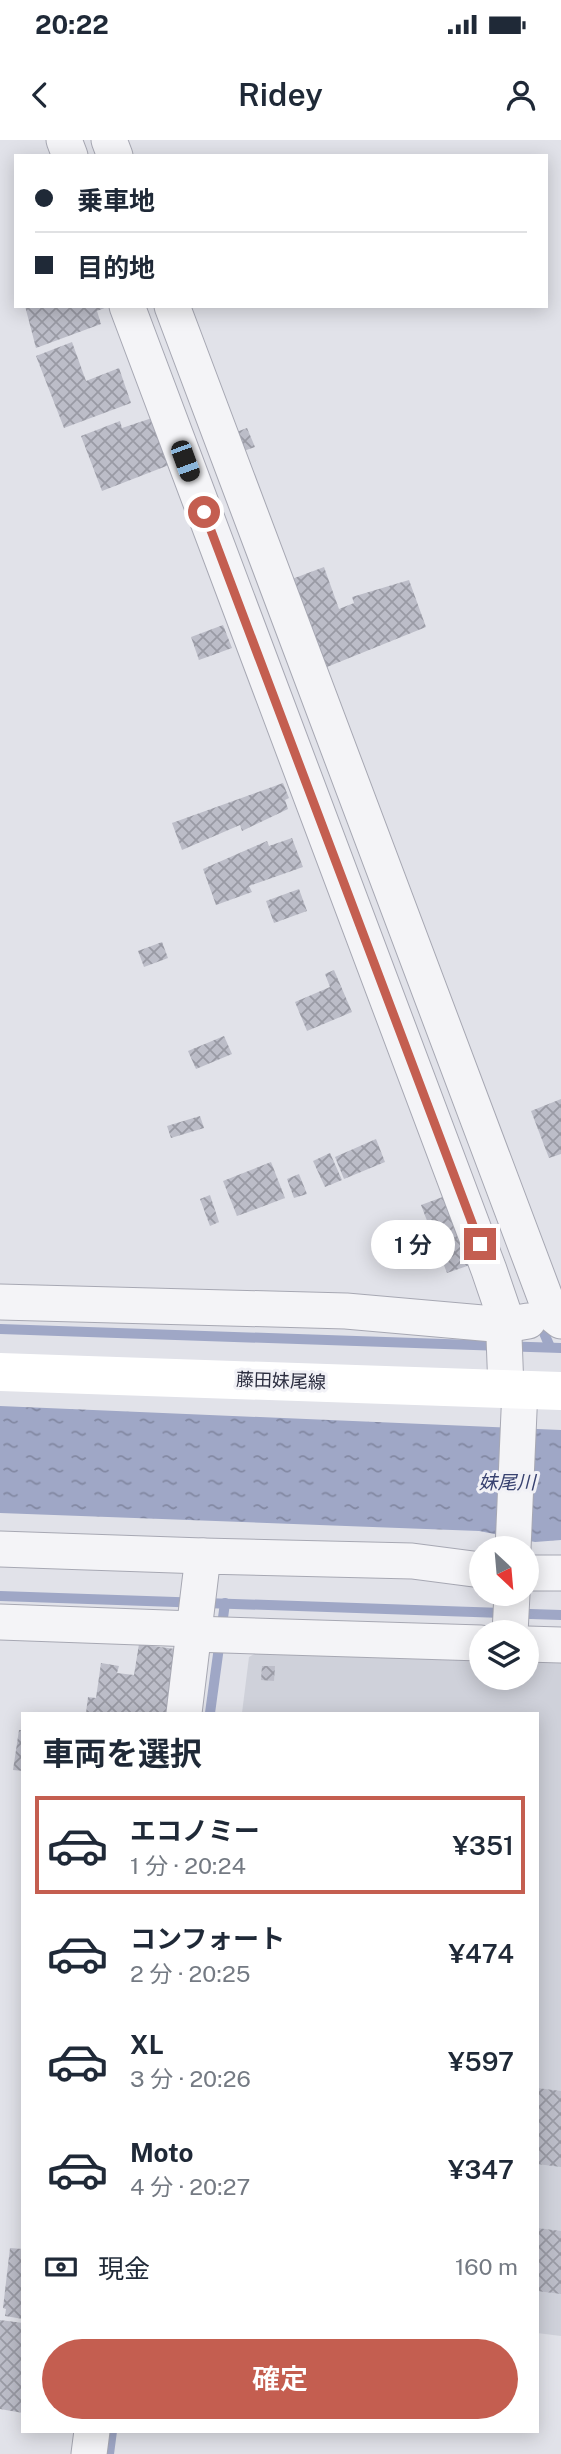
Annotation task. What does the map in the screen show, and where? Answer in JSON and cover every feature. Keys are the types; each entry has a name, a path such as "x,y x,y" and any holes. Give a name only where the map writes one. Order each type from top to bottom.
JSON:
{"main road":[{"name":"藤田妹尾線","path":"0,1372 524,1348 561,1391"}],"street":[{"path":"128,308 484,1257 524,1348"},
{"path":"173,308 524,1348 514,1536"},
{"path":"0,1302 346,1311 524,1348"},
{"path":"0,1549 203,1614 412,1562 469,1569"},
{"path":"561,1573 516,1611 561,1645"},
{"path":"184,1712 203,1614"},
{"path":"0,1622 203,1614 469,1642"},
{"path":"89,2454 92,2433"}],"shaded area":[{"path":"267,1647 469,1652 469,1690 539,1690 539,1653 561,1654 561,2336 539,2333 539,1712 242,1712 249,1657"}],"water":[{"name":"妹尾川","path":"0,1406 561,1430 561,1540 539,1542 539,1536 504,1536 479,1531 0,1513"}],"building":[{"path":"26,308 104,308 97,311 101,324 36,348"},
{"path":"72,342 86,381 119,368 131,403 64,428 36,356"},
{"path":"152,418 169,465 102,491 81,436 120,421 122,428"},
{"path":"247,428 255,447 238,453 231,434"},
{"path":"324,567 339,609 354,603 352,597 409,580 426,627 322,669 292,579"},
{"path":"223,625 232,648 199,660 191,637"},
{"path":"283,783 289,798 285,800 288,809 242,831 240,825 182,850 172,823"},
{"path":"292,838 303,867 249,886 252,892 216,905 203,869 267,841 269,846"},
{"path":"299,889 307,911 274,923 266,901"},
{"path":"162,942 168,958 144,967 138,951"},
{"path":"334,970 352,1012 307,1031 295,1002 330,987 325,974"},
{"path":"224,1036 232,1054 196,1069 188,1051"},
{"path":"561,1099 561,1154 549,1158 531,1111"},
{"path":"200,1116 204,1128 171,1138 167,1126"},
{"path":"376,1139 385,1162 344,1179 335,1157"},
{"path":"330,1153 342,1180 325,1187 313,1161"},
{"path":"271,1162 285,1198 237,1216 223,1181"},
{"path":"299,1174 307,1194 294,1198 287,1179"},
{"path":"210,1195 219,1222 210,1226 200,1199"},
{"path":"448,1195 473,1264 447,1273 421,1205"},
{"path":"139,1644 175,1649 169,1712 86,1712 88,1697 96,1698 101,1663 119,1666 117,1673 134,1675"},
{"path":"262,1666 275,1666 274,1681 261,1680"},
{"path":"19,1730 21,1730 21,1771 13,1770"},
{"path":"539,2088 561,2091 561,2167 539,2164"},
{"path":"539,2228 561,2231 561,2294 539,2291"},
{"path":"10,2248 21,2249 21,2319 5,2316 6,2309 3,2308"},
{"path":"0,2320 21,2323 21,2413 0,2409"}],"waterway":[{"path":"538,1319 550,1347"},
{"path":"0,1329 561,1348"},
{"path":"0,1596 561,1615"},
{"path":"210,1712 225,1603"},
{"path":"109,2454 112,2433"}],"route":[{"path":"204,512 480,1244"}]}
